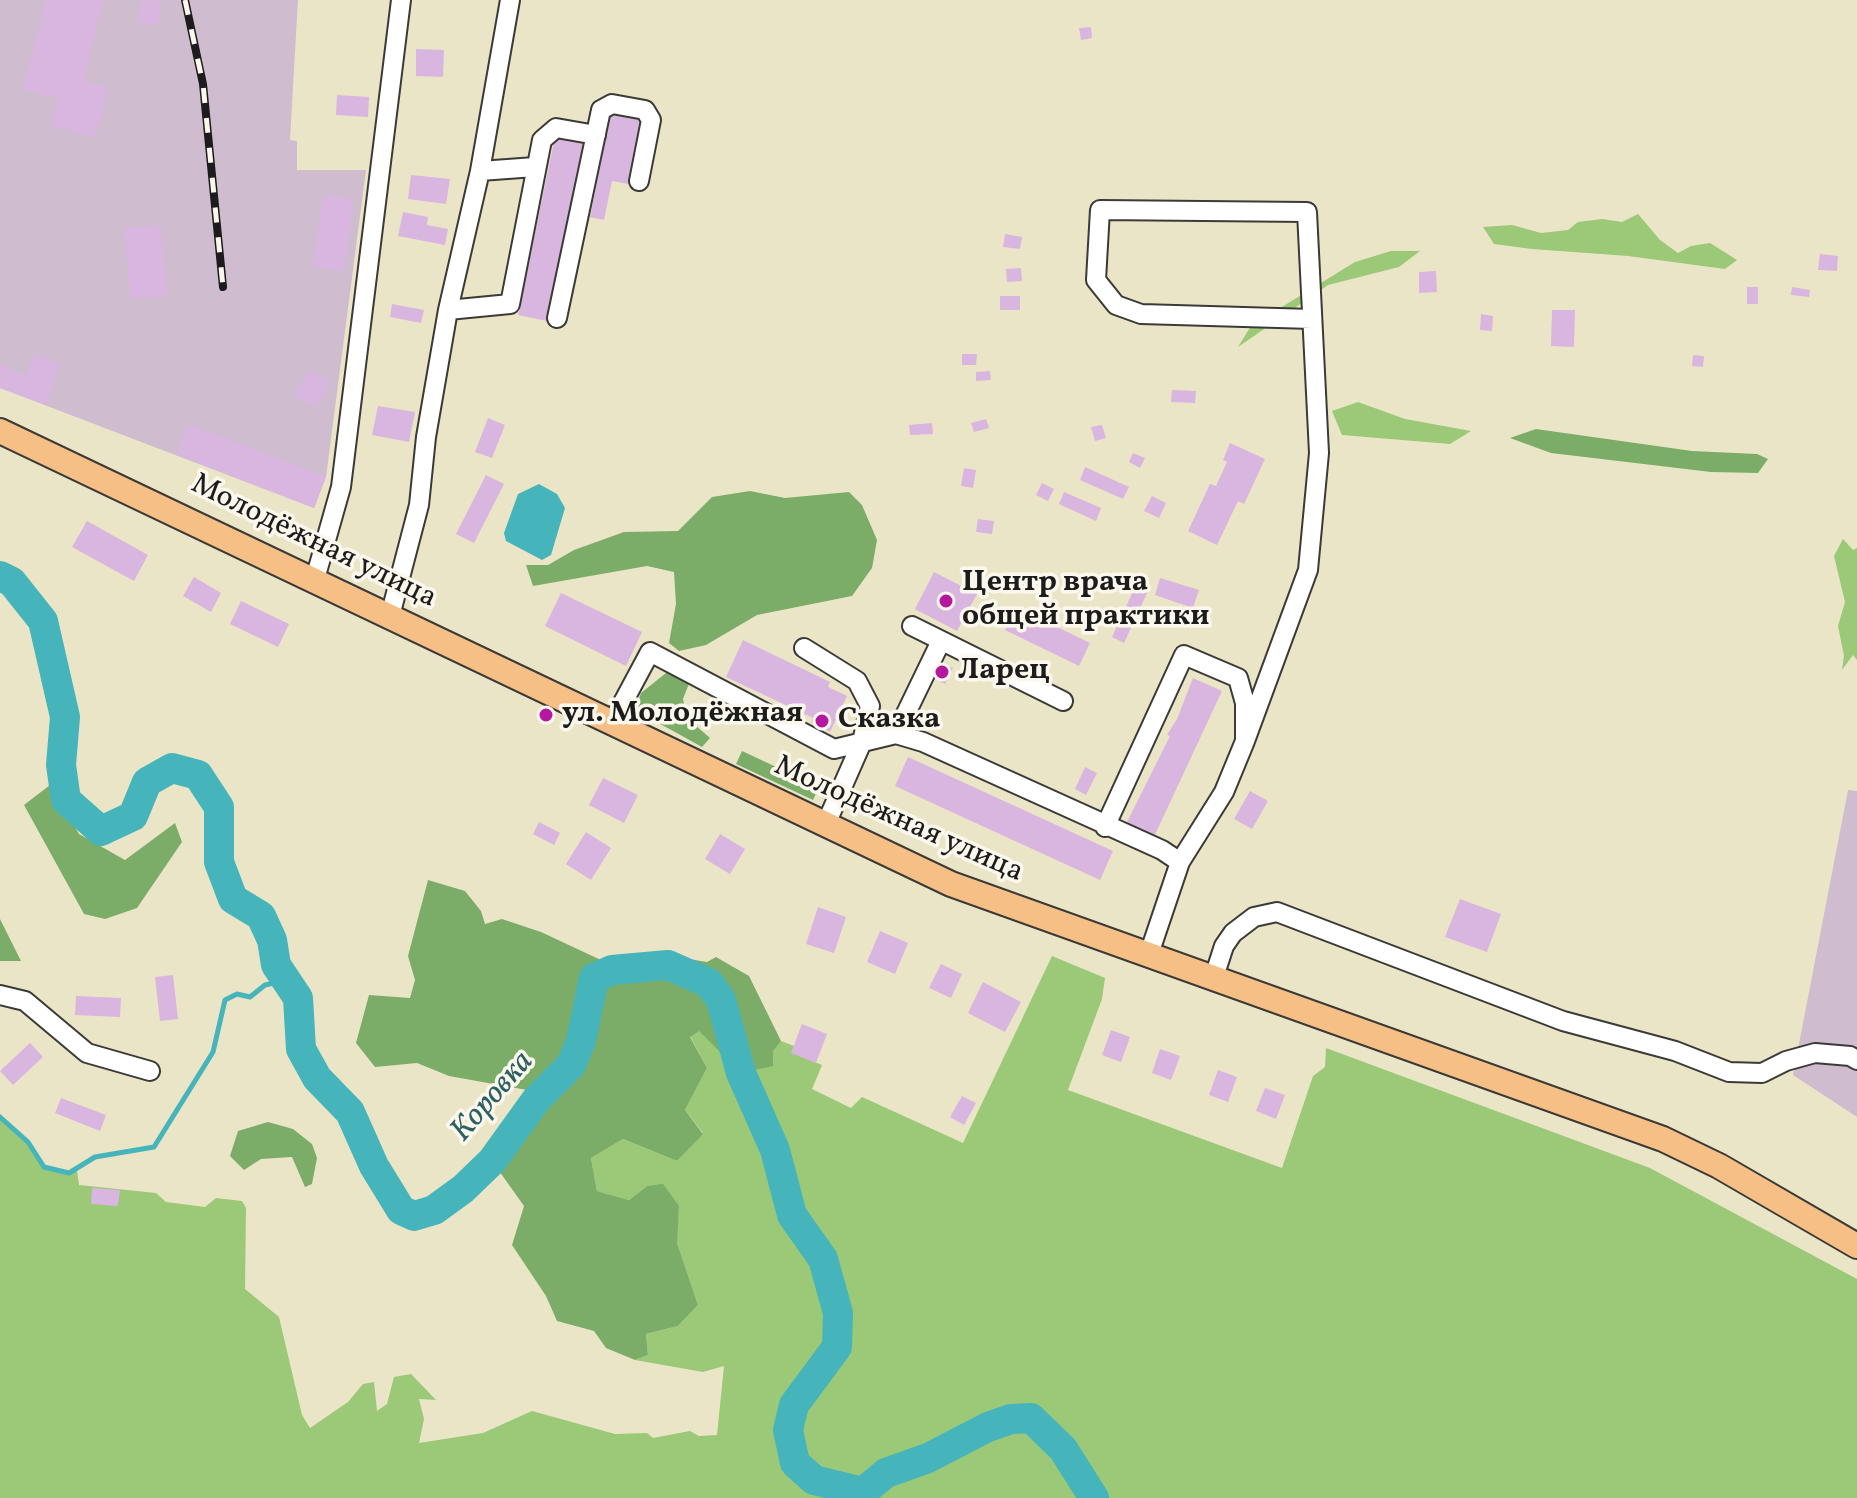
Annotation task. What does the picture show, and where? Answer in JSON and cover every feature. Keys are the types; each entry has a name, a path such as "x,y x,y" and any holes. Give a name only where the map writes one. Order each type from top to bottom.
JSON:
{"main road":[{"name":"Молодёжная улица","path":"0,431 965,890 1663,1139 1719,1166 1857,1246"}],"street":[{"path":"315,579 341,487 401,0"},
{"path":"390,616 419,505 426,437 448,310 480,171 510,0"},
{"path":"557,318 601,110 612,104 645,110 651,120 639,181"},
{"path":"448,310 510,304 535,167 547,132 556,128 596,135"},
{"path":"480,171 535,167"},
{"path":"1148,957 1180,862 1224,792 1308,570 1319,453 1307,212 1100,210 1096,280 1116,305 1141,314 1312,319"},
{"path":"912,626 1063,701"},
{"path":"896,734 941,641"},
{"path":"804,648 857,681 870,706 862,742 825,826"},
{"path":"612,723 650,652 834,749 896,734 923,742 1105,827 1162,850 1180,862"},
{"path":"1105,827 1184,655 1238,678 1245,703 1245,741"},
{"path":"1213,980 1224,946 1233,933 1254,917 1277,912 1563,1021 1675,1051 1729,1072 1762,1073 1786,1061 1815,1053 1850,1056 1857,1060"},
{"path":"0,995 25,1001 87,1053 150,1071"}],"shaded area":[{"path":"0,0 298,0 290,140 297,141 297,170 366,170 326,477 314,508 0,388"},
{"path":"1848,790 1857,791 1857,1117 1793,1075"}],"green space":[{"path":"1638,214 1660,240 1678,253 1691,246 1710,243 1737,260 1725,269 1628,256 1532,249 1494,244 1483,227 1512,225 1541,233 1568,230 1578,222 1602,219 1622,222"},
{"path":"1391,251 1420,251 1399,267 1328,285 1238,347 1251,326 1355,262"},
{"path":"1358,402 1405,419 1471,431 1450,444 1342,435 1332,411"},
{"path":"1536,429 1692,451 1757,454 1768,459 1758,473 1711,472 1551,453 1510,438"},
{"path":"750,491 785,498 849,492 862,505 877,540 872,568 852,596 757,615 706,645 679,651 669,643 676,604 674,572 647,566 533,586 526,565 548,565 574,550 624,532 678,531 712,497"},
{"path":"1843,539 1853,550 1857,548 1857,660 1853,655 1842,670 1844,656 1838,626 1845,602 1834,556"},
{"path":"671,669 690,681 683,699 687,718 710,738 702,747 635,710 641,693"},
{"path":"742,751 819,787 813,800 736,764"},
{"path":"50,785 79,834 125,860 175,823 182,842 137,908 105,919 84,914 24,805"},
{"path":"428,880 465,891 481,911 485,924 502,919 541,932 618,968 637,956 671,956 707,962 716,957 749,976 781,1041 773,1051 773,1066 741,1073 699,1031 690,1037 707,1068 685,1110 703,1134 677,1161 623,1139 591,1158 597,1191 629,1200 647,1186 663,1184 679,1206 677,1244 698,1305 678,1326 646,1334 648,1355 635,1360 606,1348 594,1331 557,1321 546,1296 512,1245 524,1206 492,1161 506,1164 545,1099 527,1090 449,1076 417,1063 375,1067 356,1043 369,995 410,998 415,980 408,956"},
{"path":"0,919 21,961 0,961"},
{"path":"1052,956 1105,978 1102,999 1068,1090 1282,1168 1313,1076 1325,1067 1326,1048 1650,1168 1857,1279 1857,1498 0,1498 0,1117 28,1142 44,1167 69,1173 77,1171 79,1185 156,1193 166,1202 205,1207 216,1198 242,1201 246,1208 245,1289 279,1317 302,1415 310,1428 348,1402 363,1384 374,1382 377,1411 387,1404 394,1377 411,1374 436,1400 419,1399 424,1419 419,1443 483,1433 532,1411 615,1434 647,1433 653,1438 690,1431 699,1436 717,1435 724,1366 703,1372 635,1360 648,1355 646,1334 678,1326 698,1305 676,1244 679,1206 647,1186 629,1200 597,1191 591,1158 623,1139 677,1161 703,1133 685,1110 707,1068 690,1036 699,1030 741,1073 781,1041 794,1046 792,1053 822,1065 812,1089 851,1108 862,1097 963,1143"},
{"path":"268,1122 293,1129 312,1144 317,1158 312,1184 305,1187 292,1157 261,1159 244,1170 230,1156 238,1131"}],"water":[{"path":"539,484 557,494 565,508 551,555 542,560 506,541 504,533 518,494"}],"building":[{"path":"46,0 103,0 83,81 108,87 95,137 51,126 58,98 23,90"},
{"path":"141,0 161,1 158,25 139,23"},
{"path":"1091,27 1092,38 1081,40 1079,28"},
{"path":"416,49 444,50 443,77 416,76"},
{"path":"337,95 369,97 368,117 336,115"},
{"path":"611,111 642,117 628,184 612,181 604,220 590,217"},
{"path":"555,137 583,143 547,321 518,315"},
{"path":"411,175 450,179 446,204 408,199"},
{"path":"323,195 353,199 344,271 313,267"},
{"path":"403,212 428,217 427,225 448,229 445,245 398,236"},
{"path":"161,226 166,296 130,298 125,228"},
{"path":"1005,234 1022,237 1020,249 1003,247"},
{"path":"1820,254 1838,256 1837,271 1818,270"},
{"path":"1021,268 1022,281 1007,282 1006,269"},
{"path":"1436,271 1437,292 1419,293 1419,272"},
{"path":"1747,287 1758,287 1758,304 1747,304"},
{"path":"1792,287 1810,290 1809,297 1791,295"},
{"path":"1000,296 1020,296 1020,310 1000,310"},
{"path":"392,304 424,310 421,323 390,317"},
{"path":"1552,310 1575,310 1574,347 1551,346"},
{"path":"1481,314 1493,316 1492,331 1480,330"},
{"path":"34,354 60,364 46,405 0,388 0,365 27,376"},
{"path":"962,354 977,354 976,365 962,365"},
{"path":"1693,355 1704,356 1703,367 1692,366"},
{"path":"309,370 330,381 317,407 295,396"},
{"path":"990,371 991,380 976,381 976,372"},
{"path":"1172,390 1196,391 1195,403 1171,402"},
{"path":"378,406 415,412 409,442 372,435"},
{"path":"488,418 505,425 492,458 475,452"},
{"path":"986,419 989,428 974,432 971,423"},
{"path":"932,423 933,434 910,435 909,425"},
{"path":"188,424 326,477 314,508 176,454"},
{"path":"1102,425 1106,438 1095,441 1091,427"},
{"path":"1230,443 1265,459 1244,504 1238,501 1217,545 1188,531 1210,484 1216,486 1227,462 1223,460"},
{"path":"1133,453 1145,458 1140,468 1129,462"},
{"path":"1085,467 1129,487 1123,499 1080,480"},
{"path":"964,468 976,470 973,488 961,486"},
{"path":"486,475 504,484 474,543 456,534"},
{"path":"1042,483 1054,489 1048,501 1036,495"},
{"path":"1064,492 1101,508 1096,521 1059,504"},
{"path":"1152,496 1166,503 1159,518 1144,511"},
{"path":"978,519 994,521 992,534 976,532"},
{"path":"87,521 148,555 134,581 72,547"},
{"name":"Центр врача общей практики","path":"934,572 977,594 957,631 915,609"},
{"path":"194,577 221,593 211,612 183,596"},
{"path":"1160,578 1199,590 1193,608 1155,595"},
{"path":"1136,585 1148,591 1124,643 1112,637"},
{"path":"561,593 642,632 626,666 545,626"},
{"path":"241,601 289,624 278,647 230,624"},
{"path":"1016,607 1090,643 1079,666 1005,630"},
{"path":"743,640 830,682 828,687 847,696 830,732 811,722 813,718 726,677"},
{"name":"Ларец","path":"939,661 953,668 945,684 931,677"},
{"path":"1193,678 1222,691 1153,839 1125,826 1170,736 1167,735 1177,719"},
{"path":"908,757 1113,851 1100,880 895,786"},
{"path":"1085,767 1097,773 1086,795 1075,789"},
{"path":"603,778 638,795 624,823 589,805"},
{"path":"1250,791 1268,801 1252,829 1234,819"},
{"path":"539,822 560,833 554,845 533,834"},
{"path":"586,832 611,848 591,880 566,864"},
{"path":"720,834 745,849 730,874 705,859"},
{"path":"1460,899 1501,914 1487,952 1445,937"},
{"path":"818,907 846,917 834,953 806,944"},
{"path":"880,931 908,943 895,974 867,962"},
{"path":"941,964 962,974 951,998 929,988"},
{"path":"173,975 178,1019 160,1021 155,977"},
{"path":"983,982 1021,1002 1005,1032 968,1013"},
{"path":"76,996 121,998 120,1017 75,1015"},
{"path":"802,1024 827,1034 816,1063 791,1053"},
{"path":"1111,1030 1130,1037 1121,1062 1102,1055"},
{"path":"30,1043 43,1057 13,1085 0,1071"},
{"path":"1160,1049 1180,1056 1171,1080 1152,1073"},
{"path":"1218,1070 1237,1077 1228,1102 1209,1095"},
{"path":"1265,1088 1285,1095 1276,1119 1256,1111"},
{"path":"962,1096 976,1103 964,1125 950,1117"},
{"path":"61,1098 106,1115 100,1131 55,1113"},
{"path":"92,1188 120,1190 118,1206 91,1204"}],"waterway":[{"name":"Коровка","path":"0,576 12,582 43,621 65,717 61,765 66,800 101,831 133,816 147,782 172,768 198,775 219,807 219,862 233,899 261,916 272,940 276,965 298,998 301,1049 317,1078 350,1112 374,1166 401,1210 414,1216 434,1210 463,1189 492,1161 536,1100 571,1065 581,1041 594,978 612,970 668,965 709,983 721,1000 741,1073 775,1150 792,1215 823,1259 838,1313 837,1347 794,1405 788,1430 795,1463 814,1480 863,1492 886,1473 928,1458 988,1427 1011,1419 1031,1418 1063,1449 1094,1498"},
{"path":"0,1117 28,1142 44,1167 69,1173 95,1157 154,1147 213,1052 225,1000 237,994 250,997 265,985 274,983 280,992 288,994 291,983"}],"railway":[{"path":"185,0 203,84 223,287"}],"place":[{"name":"Центр врача общей практики","path":"946,601"},
{"name":"Ларец","path":"942,672"},
{"name":"ул. Молодёжная","path":"546,715"},
{"name":"Сказка","path":"822,721"}]}
